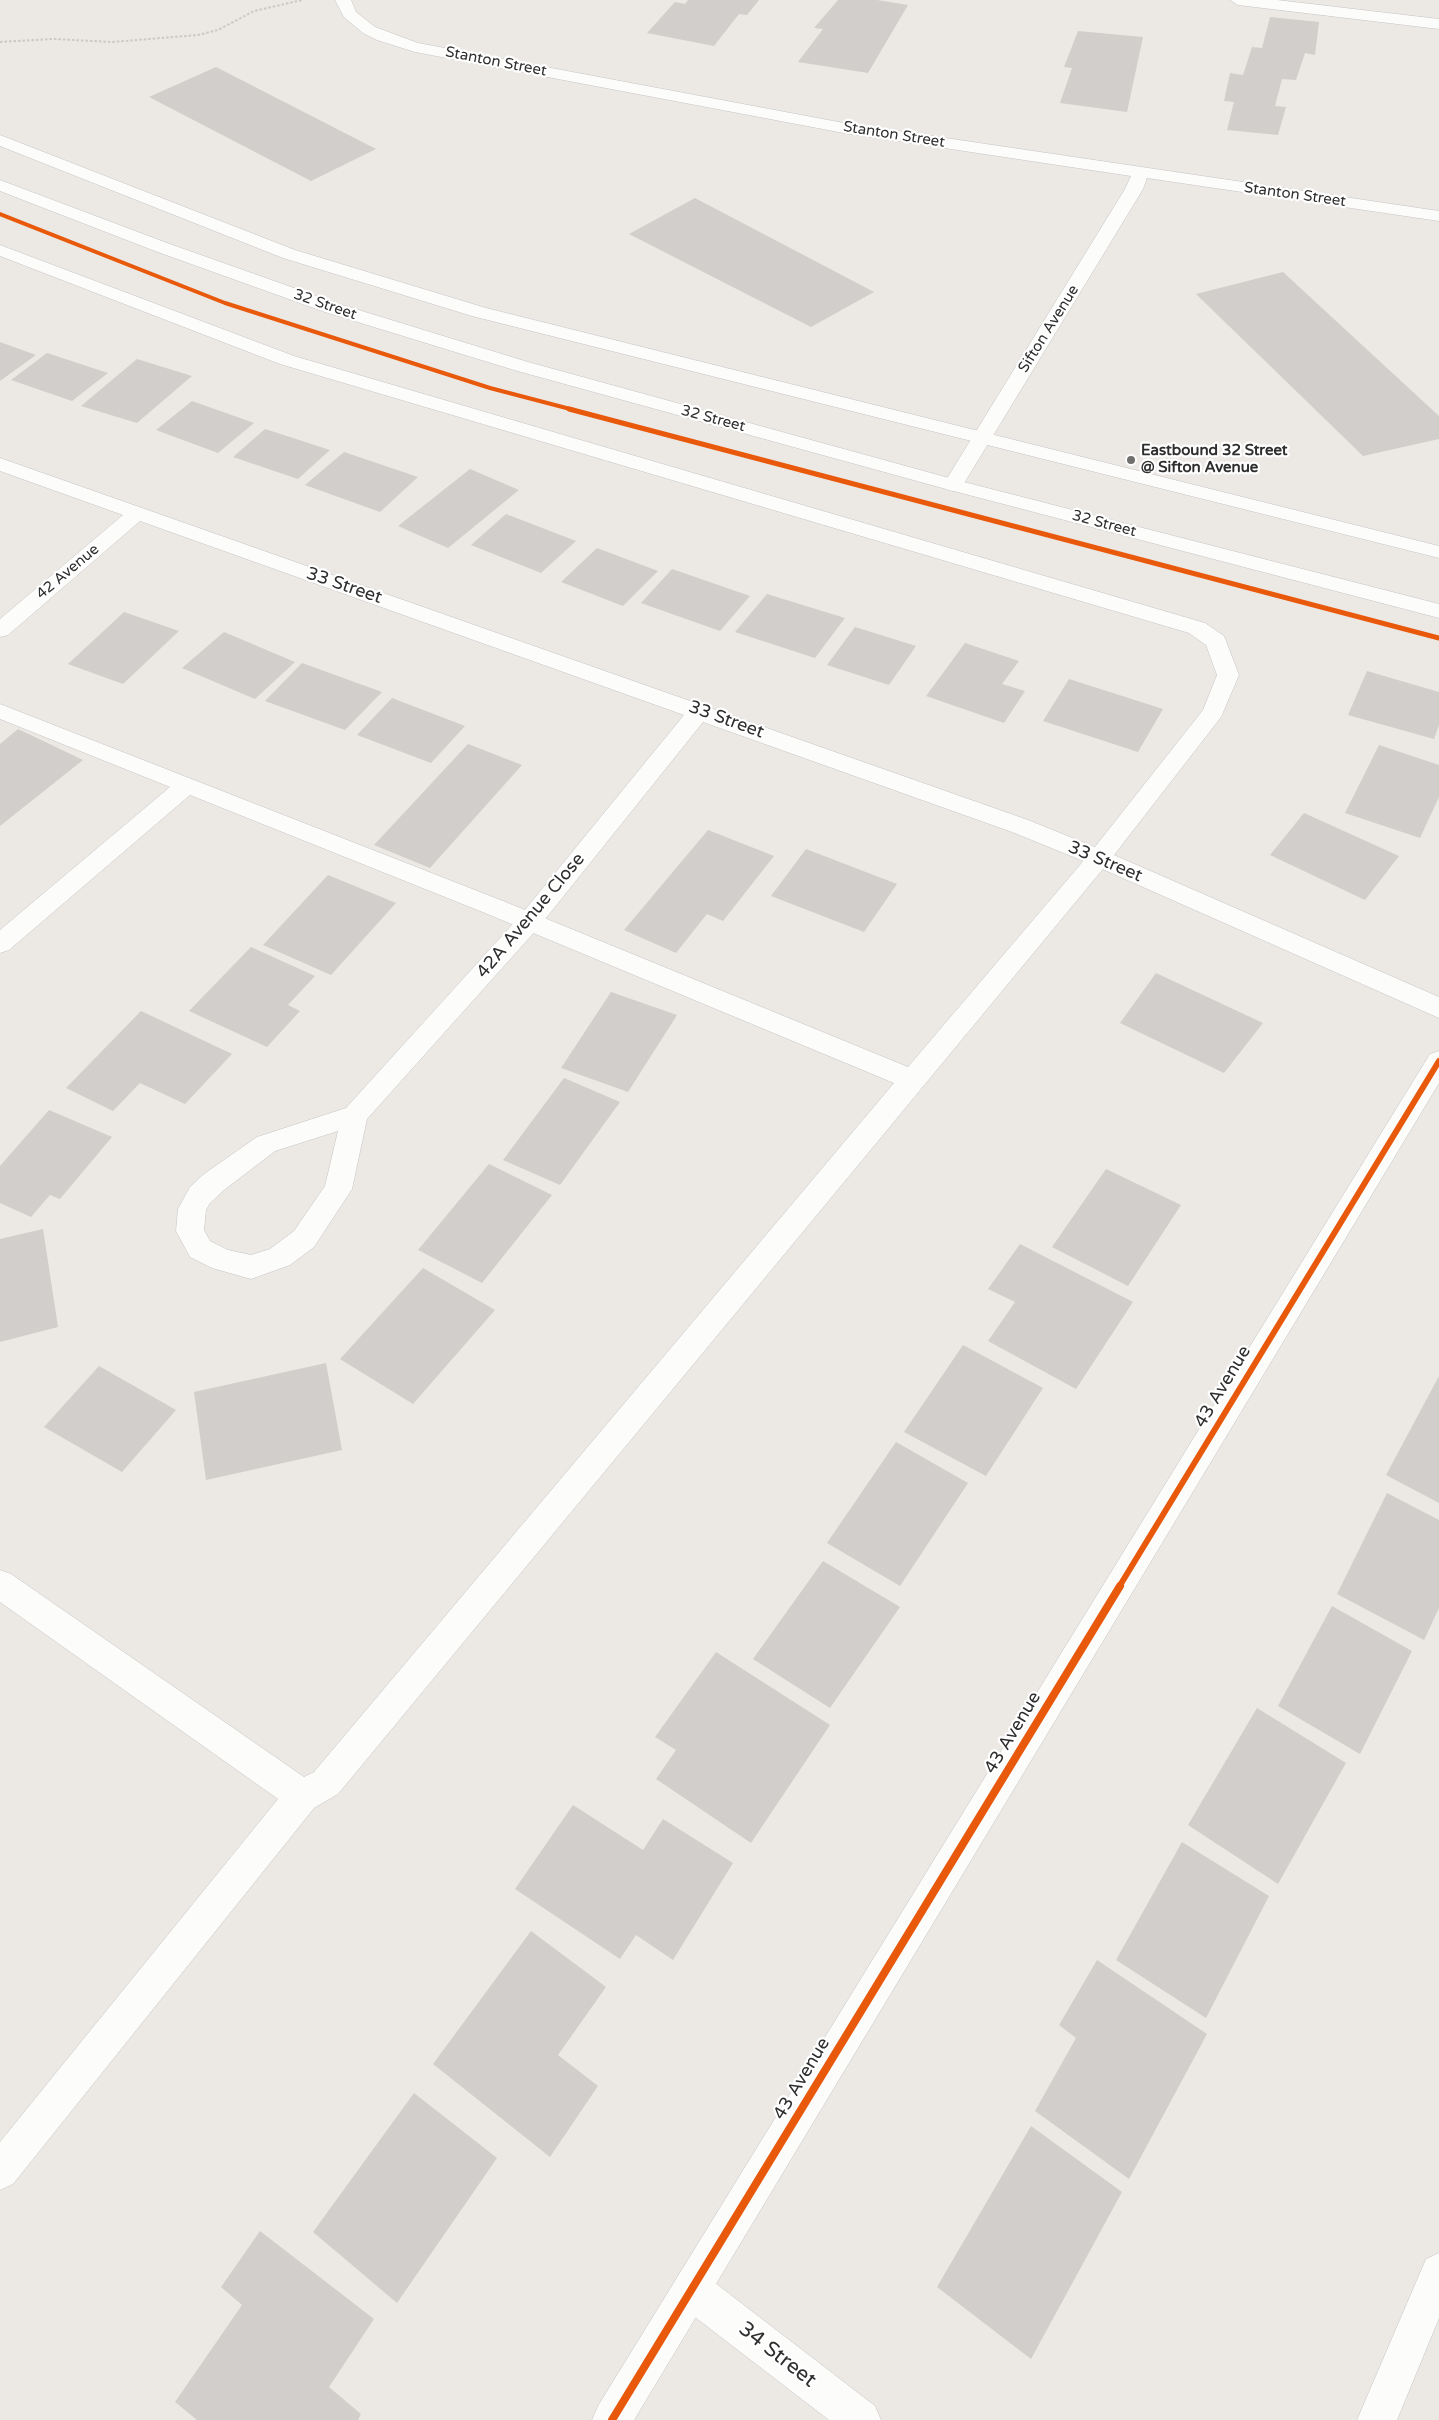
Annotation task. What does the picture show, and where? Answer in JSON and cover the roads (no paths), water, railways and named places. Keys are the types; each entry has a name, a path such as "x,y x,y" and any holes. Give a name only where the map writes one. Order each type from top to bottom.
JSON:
{"street":[{"name":"Stanton Street","path":"343,0 349,14 358,21 383,37 415,47 844,128 1439,216"},
{"path":"1238,0 1439,24"},
{"path":"2,140 289,254 479,312 1439,552"},
{"name":"Sifton Avenue","path":"953,485 1134,189 1142,172"},
{"name":"32 Street","path":"0,185 161,247 332,308 521,366 953,485 1439,611"},
{"path":"0,250 287,360 1197,628 1216,641 1228,675 1212,712 1099,858 326,1783 302,1796 0,2170"},
{"name":"33 Street","path":"0,464 954,802 1099,858 1439,1008"},
{"name":"42 Avenue","path":"0,630 137,513"},
{"path":"0,711 529,922 912,1080"},
{"name":"42A Avenue Close","path":"355,1115 266,1144 200,1194 192,1209 190,1231 200,1249 222,1260 252,1267 280,1257 304,1239 338,1189 355,1115 529,922 700,711"},
{"path":"0,944 187,785"},
{"name":"43 Avenue","path":"612,2420 1439,1061"},
{"path":"0,1584 302,1796"},
{"path":"1376,2420 1439,2272"},
{"name":"34 Street","path":"692,2290 861,2420"}],"place":[{"name":"Eastbound 32 Street @ Sifton Avenue","path":"1131,460"}]}
